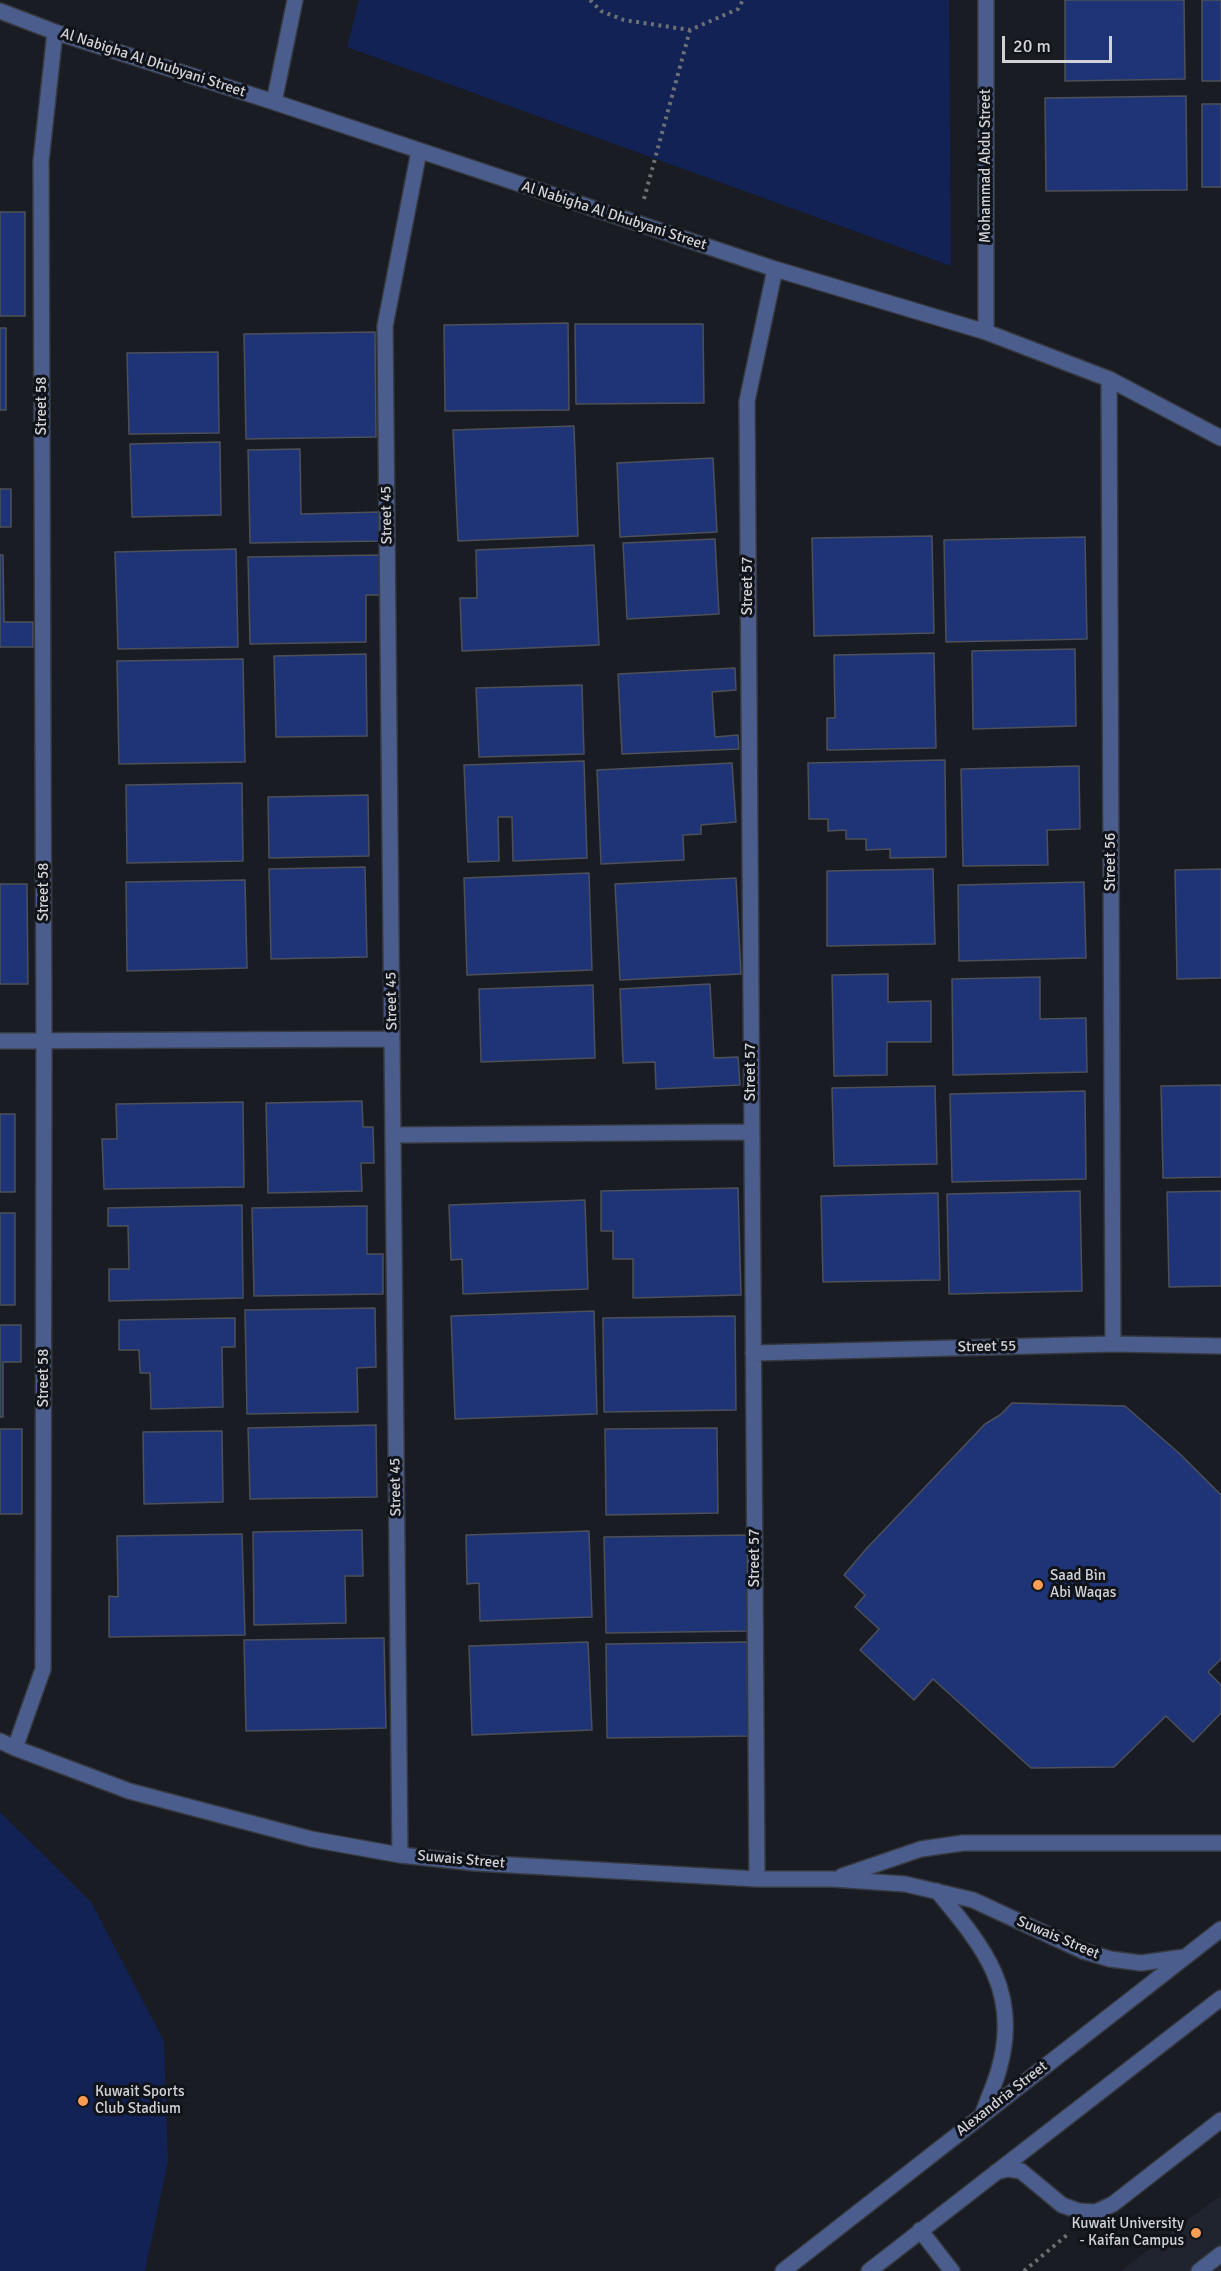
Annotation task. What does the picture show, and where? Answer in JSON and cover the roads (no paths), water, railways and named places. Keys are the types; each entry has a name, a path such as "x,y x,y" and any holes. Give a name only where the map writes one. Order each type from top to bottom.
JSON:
{"street":[{"path":"274,102 295,0"},
{"name":"Mohammad Abdu Street","path":"986,0 986,332"},
{"name":"Al Nabigha Al Dhubyani Street","path":"0,12 775,269 986,332 1108,379 1221,438"},
{"name":"Street 58","path":"15,1748 43,1669 45,1042 41,161 55,32"},
{"name":"Street 45","path":"400,1855 385,326 419,151"},
{"name":"Street 57","path":"757,1879 747,401 775,269"},
{"name":"Street 56","path":"1108,379 1113,1344"},
{"path":"0,1041 392,1039"},
{"path":"393,1135 751,1132"},
{"name":"Street 55","path":"753,1353 1113,1344 1221,1346"},
{"name":"Suwais Street","path":"0,1741 129,1791 311,1839 400,1855 475,1863 757,1879 832,1879 905,1884 973,1900 1083,1951 1110,1959 1141,1963 1184,1957"},
{"path":"832,1879 921,1849 963,1843 1221,1843"},
{"path":"938,1891 970,1930 996,1972 1004,2000 1006,2030 999,2069 982,2114"},
{"name":"Alexandria Street","path":"783,2271 1221,1929"},
{"path":"869,2271 1221,1998"},
{"path":"996,2172 1008,2169 1021,2171 1062,2205 1079,2211 1095,2212 1113,2204 1221,2121"},
{"path":"920,2230 952,2271"},
{"path":"1198,2271 1221,2254"}],"place":[{"name":"Saad Bin Abi Waqas","path":"1038,1585"},
{"name":"Kuwait Sports Club Stadium","path":"83,2101"},
{"name":"Kuwait University - Kaifan Campus","path":"1196,2233"}]}
